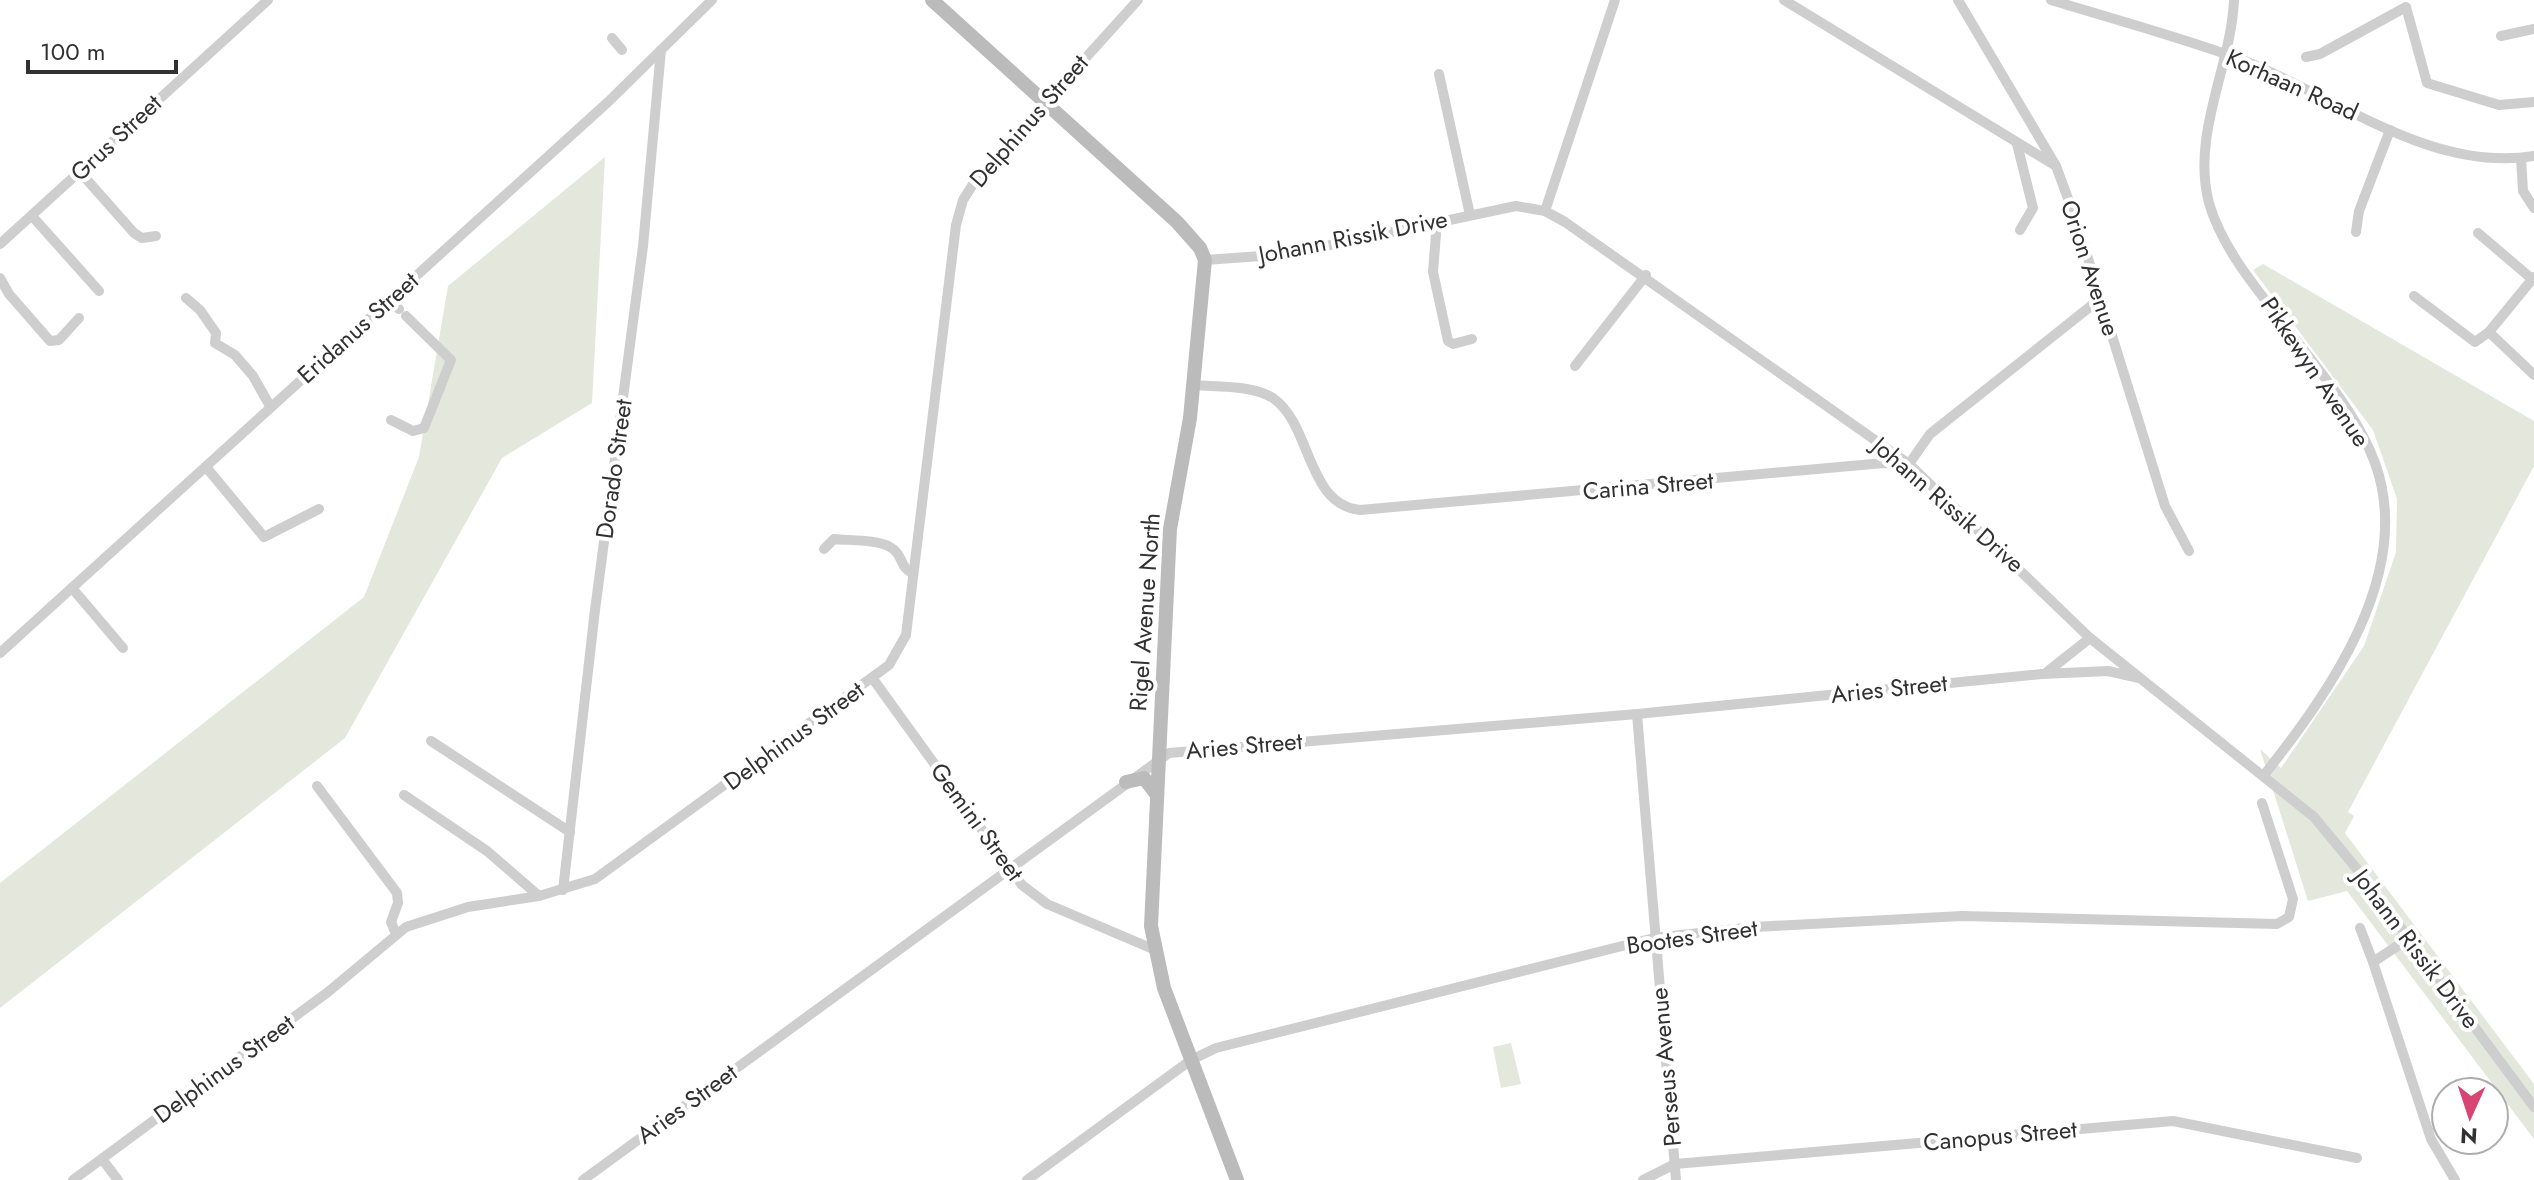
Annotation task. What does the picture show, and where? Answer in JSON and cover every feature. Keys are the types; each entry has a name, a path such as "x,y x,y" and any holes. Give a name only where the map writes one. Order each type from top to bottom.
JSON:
{"main road":[{"path":"932,0 1177,222 1200,248 1205,260"},
{"name":"Rigel Avenue North","path":"1205,260 1194,385 1170,529 1151,913 1153,949 1237,1180"},
{"path":"1126,782 1144,778 1157,795"}],"street":[{"name":"Grus Street","path":"0,244 268,0"},
{"name":"Eridanus Street","path":"0,653 608,102 712,0"},
{"name":"Delphinus Street","path":"73,1180 328,992 396,934 431,917 563,890 610,871 873,679 896,656 906,635 958,213 977,178 1138,0"},
{"path":"1545,211 1615,0"},
{"path":"1784,0 2056,166"},
{"name":"Orion Avenue","path":"1958,0 2056,166 2101,298 2165,506 2189,551"},
{"name":"Korhaan Road","path":"2051,0 2226,55 2390,130 2460,155 2534,156"},
{"name":"Pikkewyn Avenue","path":"2234,0 2226,55 2204,150 2211,209 2239,261 2357,425 2374,461 2387,514 2379,567 2355,641 2333,682 2264,775"},
{"path":"2306,57 2320,54 2411,4 2427,83 2499,105 2534,102"},
{"path":"2501,36 2534,29"},
{"path":"612,38 622,50"},
{"name":"Dorado Street","path":"563,890 643,246 661,48"},
{"path":"1439,74 1470,215"},
{"path":"2356,232 2359,211 2390,130"},
{"path":"2017,144 2033,208 2020,230"},
{"path":"2521,158 2523,191 2534,208"},
{"path":"80,172 134,233 142,238 156,236"},
{"name":"Johann Rissik Drive","path":"1205,260 1288,254 1516,206 1545,211 1646,275 1909,464 2090,638 2264,775 2326,830 2534,1107"},
{"path":"32,216 99,291"},
{"path":"1437,222 1433,272 1448,341 1453,344 1472,339"},
{"path":"2414,296 2472,341 2479,341 2489,332 2533,278 2478,233"},
{"path":"1575,366 1646,275"},
{"path":"0,278 9,294 50,341 59,340 79,318"},
{"path":"186,298 200,310 216,333 215,343 235,355 253,376 270,406"},
{"path":"1909,464 1930,434 2101,298"},
{"path":"389,300 450,358 451,363 424,428 413,431 391,420"},
{"path":"2489,332 2534,375"},
{"name":"Carina Street","path":"1194,385 1254,391 1271,397 1288,415 1329,492 1342,506 1360,510 1884,463 1909,464"},
{"path":"206,467 264,537 319,509"},
{"path":"824,549 834,539 882,544 896,551 905,569 912,573"},
{"path":"72,588 123,648"},
{"name":"Aries Street","path":"2042,674 2063,663 2090,638"},
{"name":"Aries Street","path":"583,1180 1159,758 1182,750 1637,714 2042,674 2108,671 2139,678"},
{"name":"Gemini Street","path":"873,679 1022,885 1047,904 1153,949"},
{"name":"Perseus Avenue","path":"1637,714 1676,1180"},
{"path":"431,741 570,832"},
{"path":"317,786 397,893 398,903 391,922 396,934"},
{"path":"404,795 487,851 539,896"},
{"name":"Bootes Street","path":"1027,1180 1191,1060 1237,1041 1654,938 1754,927 1962,916 2277,924 2289,917 2293,899 2262,803"},
{"path":"2360,928 2431,1139 2455,1180"},
{"path":"2373,962 2408,939"},
{"name":"Canopus Street","path":"1643,1180 1675,1164 2173,1121 2357,1158"},
{"path":"102,1159 118,1180"}],"shaded area":[{"path":"605,157 592,403 502,458 345,738 0,1008 0,883 364,597 419,457 448,286"},
{"path":"2263,264 2534,421 2534,466 2348,812 2354,816 2345,833 2534,1084 2534,1139 2510,1107 2510,1076 2486,1076 2347,891 2308,901 2260,749 2281,768 2364,646 2396,552 2397,499 2373,430 2253,270"},
{"path":"1511,1043 1521,1084 1501,1088 1493,1047"}]}
